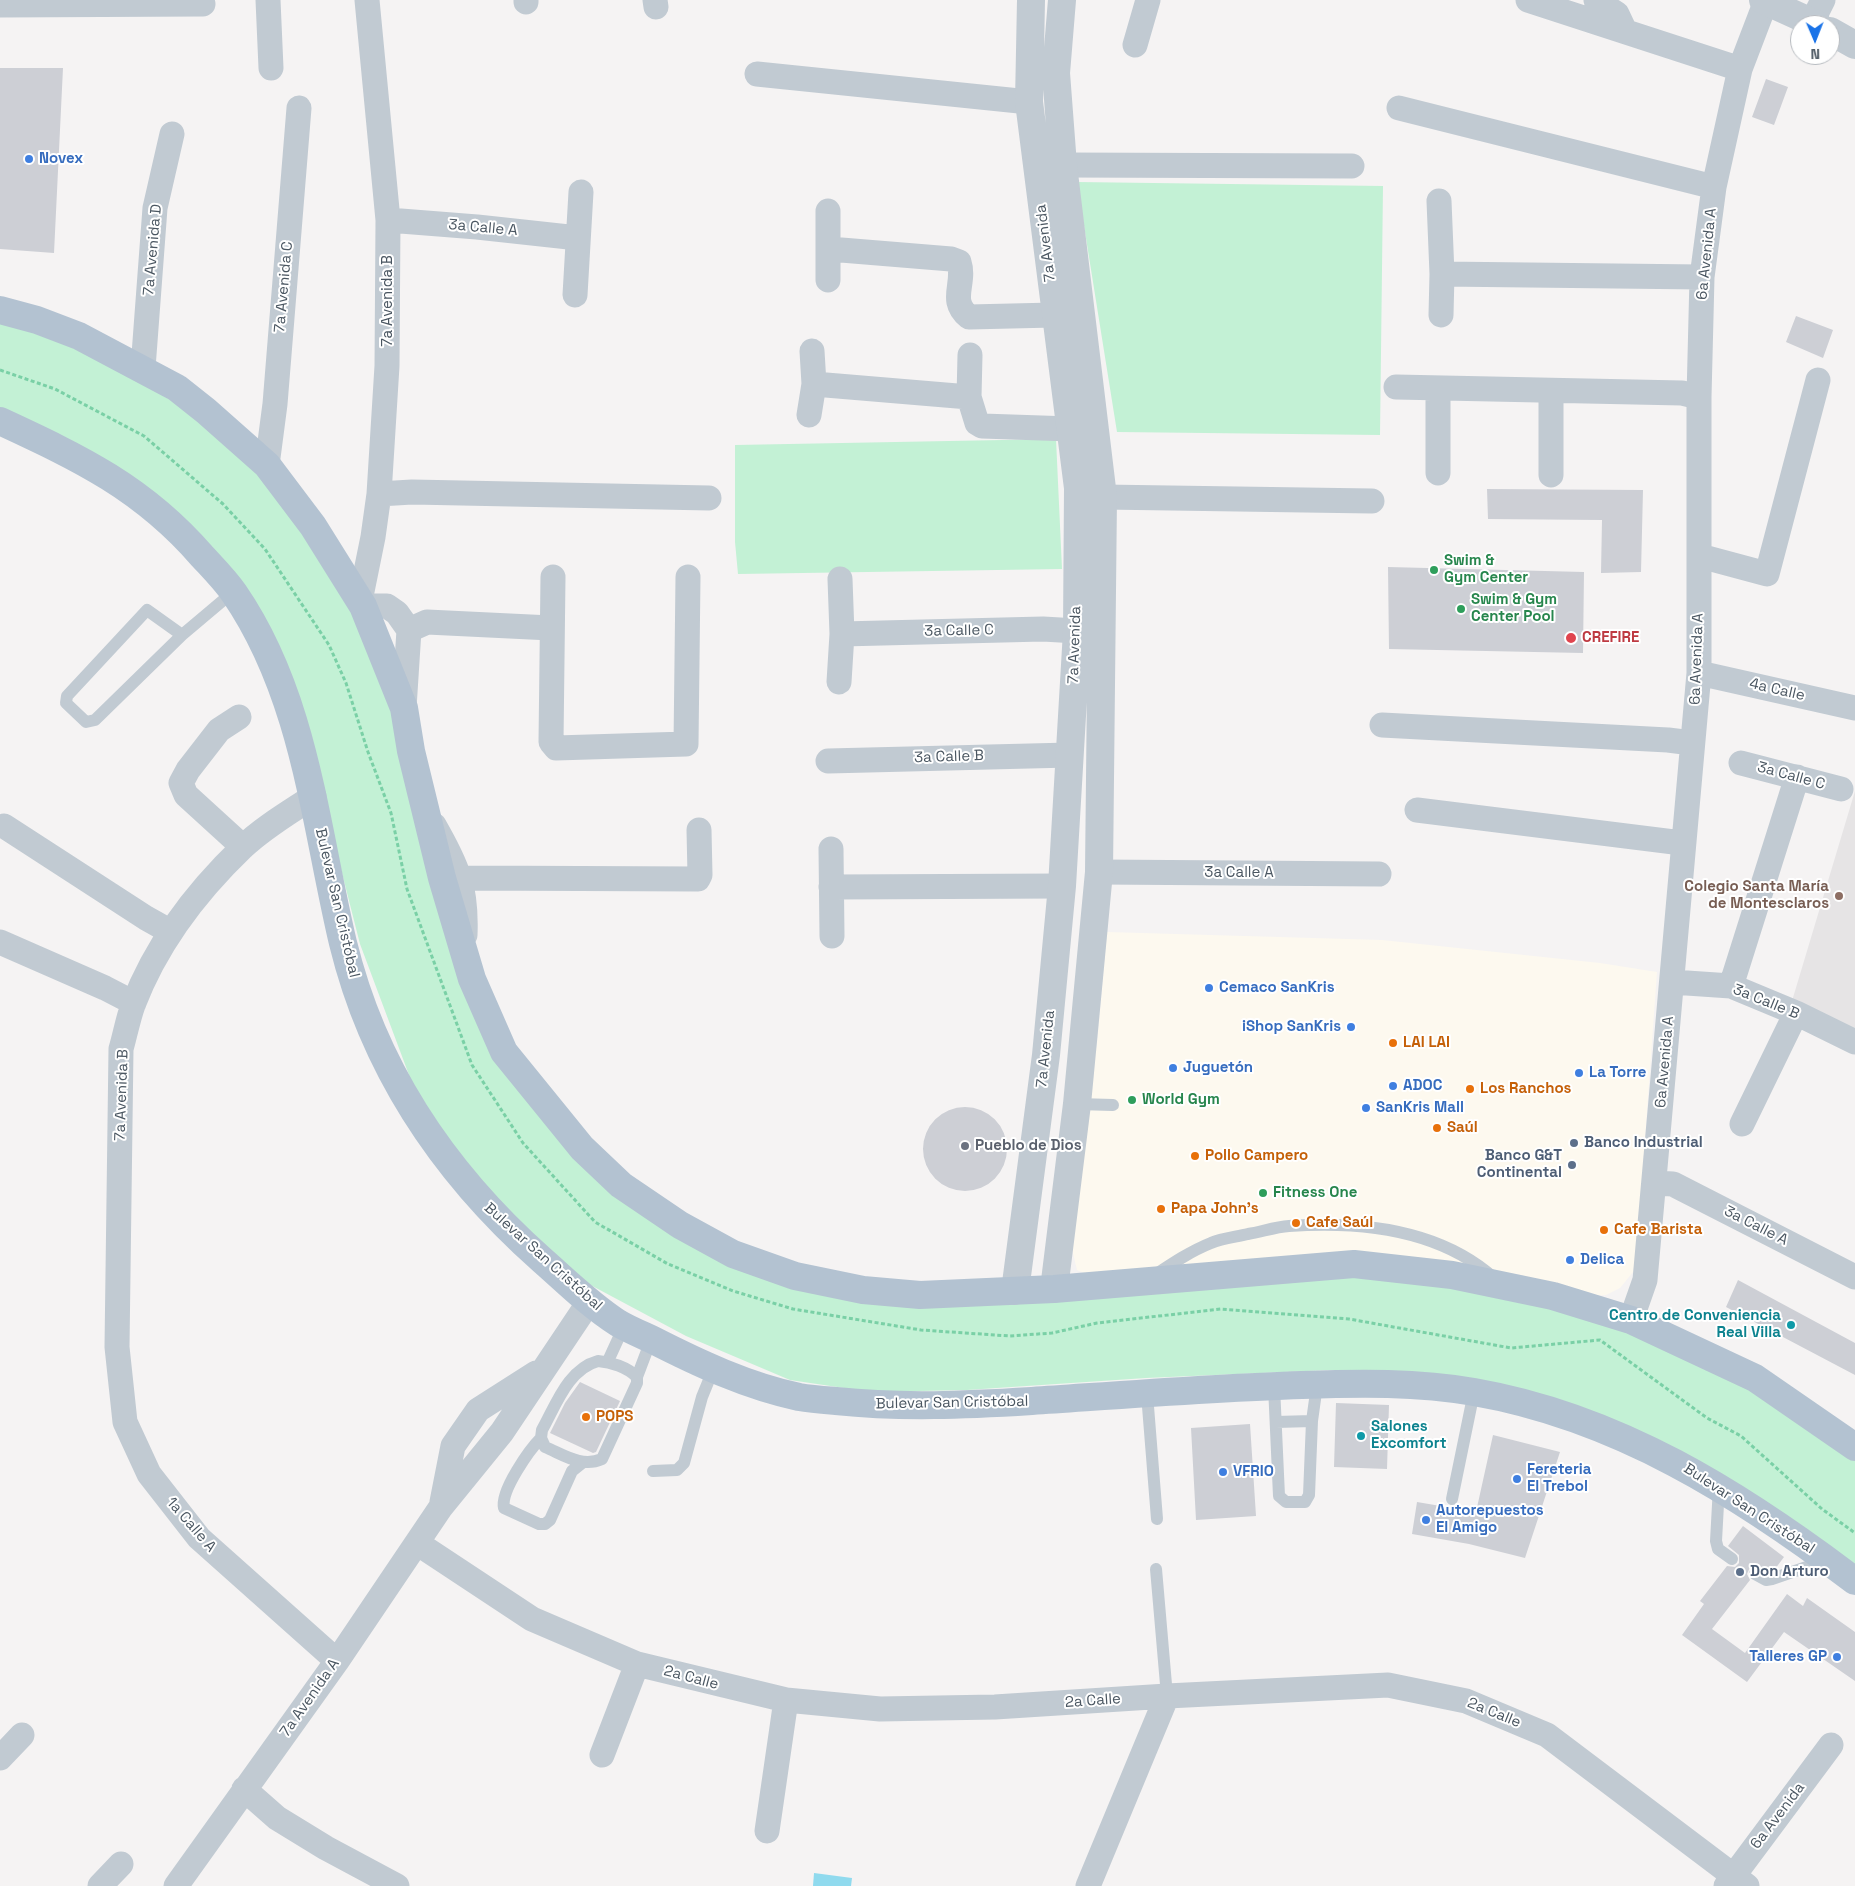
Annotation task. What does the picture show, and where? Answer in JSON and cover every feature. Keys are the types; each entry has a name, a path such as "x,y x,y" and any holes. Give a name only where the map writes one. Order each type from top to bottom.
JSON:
{"main road":[{"path":"0,310 37,320 79,336 143,368 177,388 267,465 313,526 362,604 404,708 410,751 424,808 472,979 504,1052 582,1148 622,1185 680,1225 733,1254 795,1276 863,1290 920,1295 1054,1290 1354,1264 1452,1275 1553,1296 1631,1320 1755,1378 1855,1448"},
{"name":"Bulevar San Cristóbal","path":"0,421 100,469 142,497 184,534 233,592 263,643 283,689 314,796 344,945 363,1009 400,1089 437,1147 476,1197 589,1302 624,1326 713,1370 800,1397 883,1406 967,1405 1274,1386 1353,1383 1420,1386 1474,1392 1551,1410 1607,1430 1666,1457 1720,1486 1855,1581"}],"street":[{"path":"268,0 271,68"},
{"name":"7a Avenida B","path":"362,604 379,494 387,366 388,220 367,0"},
{"name":"7a Avenida","path":"1015,1291 1046,1056 1062,886 1077,631 1078,488 1054,315 1030,102 1031,0"},
{"name":"7a Avenida","path":"1054,1290 1082,1058 1099,872 1103,497 1063,165 1056,73 1062,0"},
{"path":"1135,45 1148,0"},
{"path":"1528,0 1740,69"},
{"path":"1596,0 1617,14 1625,31"},
{"path":"1765,1 1806,15"},
{"name":"6a Avenida A","path":"1631,1320 1645,1280 1672,982 1682,843 1699,673 1699,397 1702,277 1714,187 1740,69 1765,1"},
{"path":"0,5 203,4"},
{"path":"1840,34 1855,45"},
{"path":"757,74 1030,102"},
{"name":"7a Avenida C","path":"267,465 275,404 298,108"},
{"path":"1399,108 1714,187"},
{"name":"7a Avenida D","path":"143,368 155,208 172,134"},
{"path":"1063,165 1352,166"},
{"path":"575,295 581,192"},
{"path":"1439,201 1442,274 1441,315"},
{"path":"828,211 828,280"},
{"name":"3a Calle A","path":"388,220 477,226 578,238"},
{"path":"829,249 950,259 959,262 962,271 958,302 960,309 969,316 1054,315"},
{"path":"1442,274 1702,277"},
{"path":"809,415 814,384 812,351"},
{"path":"970,355 969,397 974,419 982,426 1071,429"},
{"path":"1700,556 1767,574 1818,380"},
{"path":"814,384 969,397"},
{"path":"1396,387 1682,393 1699,397"},
{"path":"1438,388 1438,473"},
{"path":"1551,391 1551,475"},
{"path":"379,494 421,492 709,498"},
{"path":"1103,497 1372,501"},
{"path":"553,576 551,628 552,746 556,748 683,746 686,741 688,577"},
{"path":"839,682 842,634 840,579"},
{"path":"362,604 387,606 397,613 409,630 404,708"},
{"path":"409,630 428,622 551,628"},
{"name":"3a Calle C","path":"842,634 1043,629 1077,631"},
{"name":"4a Calle","path":"1699,673 1855,708"},
{"path":"239,717 219,730 188,770 181,783 186,795 243,847"},
{"path":"1382,725 1668,740 1692,743"},
{"name":"3a Calle B","path":"828,761 1070,755"},
{"name":"3a Calle C","path":"1741,762 1841,789"},
{"path":"1731,986 1797,777"},
{"name":"7a Avenida B","path":"117,1346 122,1049 134,1003 171,932 199,895 243,847 271,824 314,796"},
{"path":"424,808 456,864 461,878 466,921 465,953"},
{"path":"1417,810 1682,843"},
{"path":"4,826 146,918 171,932"},
{"path":"461,878 698,879 700,875 699,830"},
{"path":"831,849 832,936"},
{"name":"3a Calle A","path":"1099,872 1379,874"},
{"path":"831,887 1062,886"},
{"path":"0,942 105,988 134,1003"},
{"name":"3a Calle B","path":"1672,982 1731,986 1796,1013 1855,1042"},
{"path":"1742,1124 1796,1013"},
{"path":"1046,1056 1082,1058"},
{"name":"3a Calle A","path":"1654,1183 1673,1184 1855,1277"},
{"name":"7a Avenida A","path":"176,1886 336,1661 441,1507 453,1446 478,1410 546,1367 589,1302"},
{"name":"1a Calle A","path":"117,1346 125,1422 149,1474 199,1538 336,1661"},
{"name":"2a Calle","path":"417,1543 532,1619 637,1664 786,1700 880,1709 995,1707 1167,1696 1388,1686 1466,1701 1547,1735 1735,1883"},
{"path":"602,1755 637,1664"},
{"path":"1088,1886 1167,1696"},
{"path":"767,1831 786,1700"},
{"path":"0,1758 22,1735"},
{"name":"6a Avenida","path":"1735,1883 1831,1745"},
{"path":"244,1789 277,1818 326,1848 397,1886"},
{"path":"100,1886 121,1864"}],"lane":[{"path":"182,635 147,610 68,696 66,703 86,722 94,720 182,635 233,592"},
{"path":"1077,1104 1113,1105"},
{"path":"1145,1281 1182,1257 1212,1242 1287,1226 1326,1225 1419,1236 1450,1248 1480,1265 1504,1286"},
{"path":"608,1362 624,1326"},
{"path":"637,1377 632,1372 608,1362 598,1361 588,1363 574,1373 542,1430 545,1447 582,1463 592,1463 602,1459 637,1383 637,1377 651,1340"},
{"path":"654,1470 677,1470 684,1463 713,1370"},
{"path":"1274,1386 1279,1496 1286,1502 1305,1502 1309,1495 1312,1422 1317,1385"},
{"path":"1452,1499 1474,1392"},
{"path":"1147,1394 1157,1519"},
{"path":"1276,1422 1312,1422"},
{"path":"542,1438 529,1450 504,1497 504,1508 539,1524 545,1524 550,1520 572,1470 582,1463"},
{"path":"1720,1486 1716,1542 1718,1549 1732,1559"},
{"path":"1755,1574 1766,1580 1772,1580 1827,1560"},
{"path":"1156,1569 1167,1696"}],"path":[{"path":"0,370 55,389 144,436 223,504 264,549 329,645 346,683 368,752 392,814 408,889 472,1065 523,1143 595,1222 668,1264 733,1291 793,1309 863,1323 921,1330 1010,1336 1052,1333 1097,1323 1221,1309 1350,1319 1511,1348 1600,1340 1707,1418 1742,1436 1822,1510 1855,1533"}],"shaded area":[{"name":"Colegio Santa María de Montesclaros","path":"1855,791 1855,1033 1792,1001"},
{"name":"SanKris Mall","path":"1107,932 1382,940 1600,963 1657,972 1637,1251 1633,1272 1620,1288 1606,1295 1591,1296 1520,1275 1415,1259 1091,1276 1077,1270 1072,1249 1090,1078 1097,1044"}],"green space":[{"path":"1077,182 1383,186 1380,435 1117,432"},
{"path":"0,319 68,340 203,419 261,471 338,578 389,691 456,957 611,1188 852,1296 1358,1273 1458,1285 1630,1329 1743,1382 1855,1459 1855,1569 1744,1491 1405,1372 1330,1370 1146,1378 967,1390 871,1392 790,1380 686,1336 583,1281 482,1191 412,1083 360,944 327,814 224,566 0,411"},
{"path":"1056,439 1062,569 738,574 735,542 735,445"}],"water":[{"path":"814,1873 852,1878 851,1886 813,1886"}],"building":[{"name":"Novex","path":"0,68 63,68 54,253 0,249"},
{"path":"1766,79 1788,87 1774,125 1752,117"},
{"path":"1796,316 1833,330 1823,358 1786,342"},
{"path":"1487,489 1643,490 1641,572 1601,573 1602,520 1488,519"},
{"name":"Swim & Gym Center Pool","path":"1388,567 1584,572 1583,653 1389,649"},
{"name":"Pueblo de Dios","path":"957,1107 973,1107 989,1114 1000,1125 1007,1141 1004,1165 995,1179 989,1184 973,1191 957,1191 941,1184 930,1173 923,1157 923,1141 930,1125 941,1114"},
{"name":"Centro de Conveniencia Real Villa","path":"1738,1280 1855,1343 1855,1375 1726,1307"},
{"name":"POPS","path":"580,1382 620,1401 596,1452 593,1453 550,1433 565,1403"},
{"name":"Salones Excomfort","path":"1336,1403 1389,1405 1387,1469 1334,1467"},
{"name":"VFRIO","path":"1250,1424 1256,1516 1196,1520 1191,1428"},
{"name":"Fereteria El Trebol","path":"1493,1435 1560,1452 1525,1558 1469,1544 1412,1534 1417,1502 1476,1512"},
{"path":"1743,1526 1784,1557 1775,1569 1770,1571 1755,1566 1750,1567 1747,1574 1750,1580 1712,1629 1745,1653 1787,1594 1803,1606 1807,1598 1855,1632 1855,1681 1784,1632 1747,1682 1682,1635 1704,1604 1700,1601 1727,1566 1735,1567 1739,1563 1739,1555 1728,1546"}],"place":[{"name":"Novex","path":"29,159"},
{"name":"Swim & Gym Center","path":"1434,570"},
{"name":"Swim & Gym Center Pool","path":"1461,609"},
{"name":"CREFIRE","path":"1571,638"},
{"name":"Colegio Santa María de Montesclaros","path":"1839,896"},
{"name":"Cemaco SanKris","path":"1209,988"},
{"name":"iShop SanKris","path":"1351,1027"},
{"name":"LAI LAI","path":"1393,1043"},
{"name":"Juguetón","path":"1173,1068"},
{"name":"La Torre","path":"1579,1073"},
{"name":"ADOC","path":"1393,1086"},
{"name":"Los Ranchos","path":"1470,1089"},
{"name":"World Gym","path":"1132,1100"},
{"name":"SanKris Mall","path":"1366,1108"},
{"name":"Saúl","path":"1437,1128"},
{"name":"Banco Industrial","path":"1574,1143"},
{"name":"Pueblo de Dios","path":"965,1146"},
{"name":"Pollo Campero","path":"1195,1156"},
{"name":"Banco G&T Continental","path":"1572,1165"},
{"name":"Fitness One","path":"1263,1193"},
{"name":"Papa John's","path":"1161,1209"},
{"name":"Cafe Saúl","path":"1296,1223"},
{"name":"Cafe Barista","path":"1604,1230"},
{"name":"Delica","path":"1570,1260"},
{"name":"Centro de Conveniencia Real Villa","path":"1791,1325"},
{"name":"POPS","path":"586,1417"},
{"name":"Salones Excomfort","path":"1361,1436"},
{"name":"VFRIO","path":"1223,1472"},
{"name":"Fereteria El Trebol","path":"1517,1479"},
{"name":"Autorepuestos El Amigo","path":"1426,1520"},
{"name":"Don Arturo","path":"1740,1572"},
{"name":"Talleres GP","path":"1837,1657"}]}
